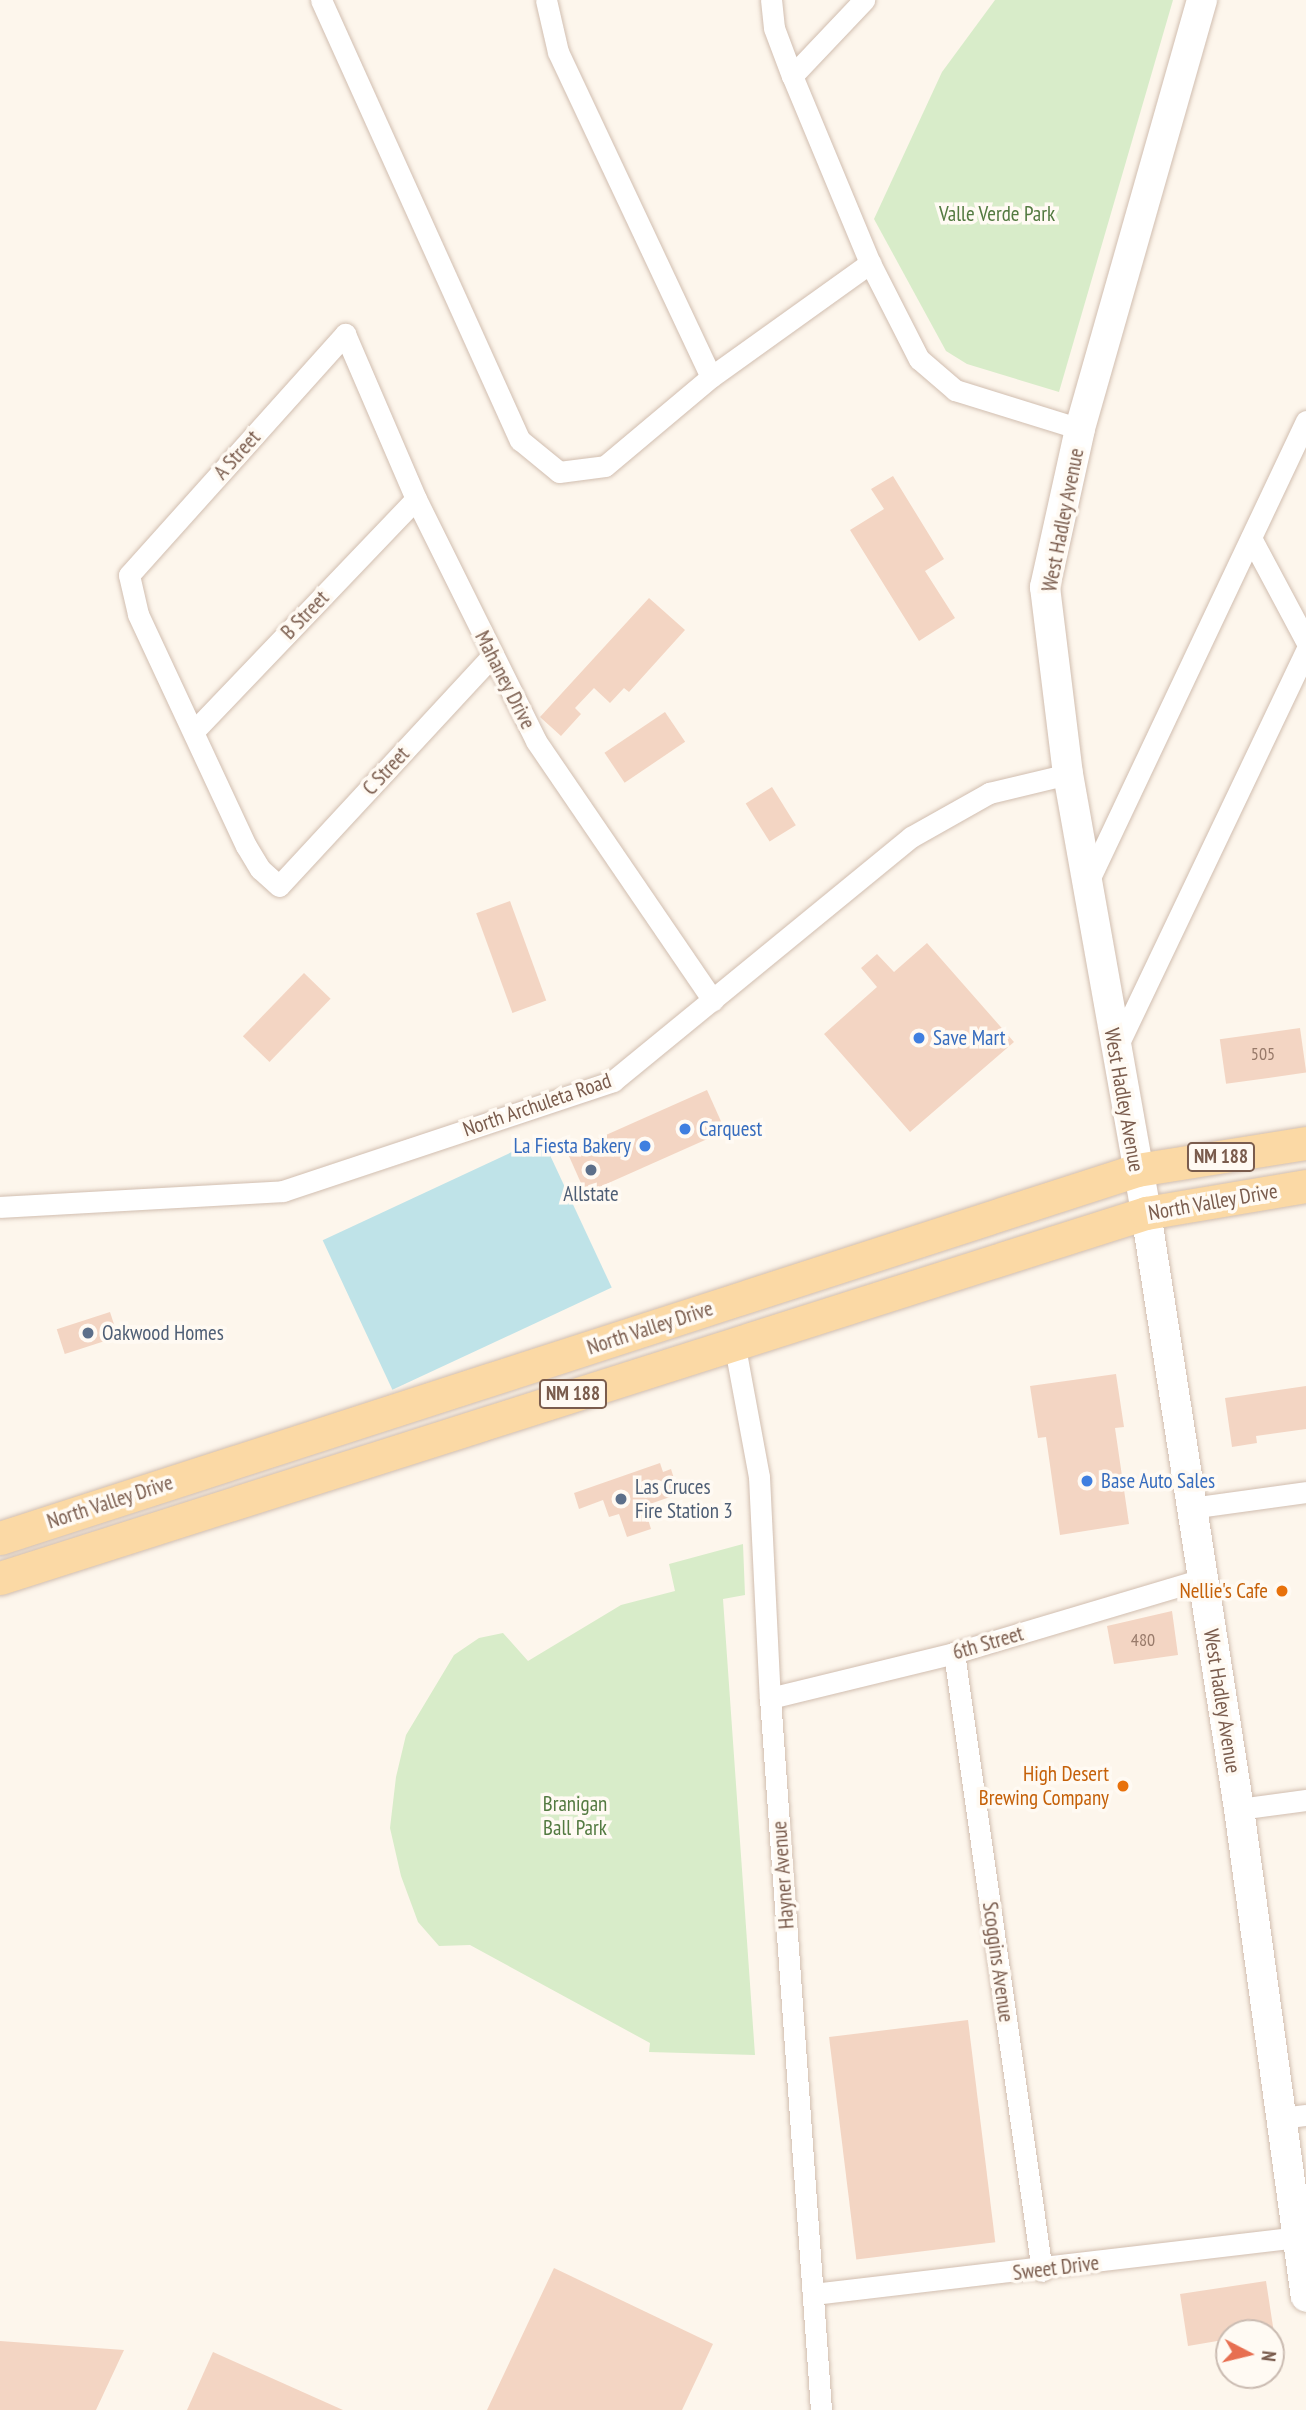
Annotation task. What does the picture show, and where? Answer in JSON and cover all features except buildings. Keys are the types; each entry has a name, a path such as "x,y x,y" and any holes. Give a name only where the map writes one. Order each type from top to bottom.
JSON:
{"main road":[{"name":"North Valley Drive","path":"0,1538 1137,1170 1306,1143"},
{"name":"North Valley Drive","path":"0,1578 734,1342 1146,1213 1306,1186"}],"street":[{"path":"321,0 520,440 559,472 604,466 711,377 870,263"},
{"path":"547,0 558,52 711,377"},
{"path":"771,0 774,28 792,76 870,263 919,359 955,390 1080,429"},
{"path":"792,76 864,0"},
{"name":"West Hadley Avenue","path":"1202,0 1080,429 1045,587 1068,774 1115,1051 1146,1213 1239,1809 1293,2116 1298,2237 1306,2296"},
{"name":"Mahaney Drive","path":"345,334 416,499 536,741 713,1000"},
{"name":"A Street","path":"194,731 138,614 129,575 345,334"},
{"path":"1087,885 1306,421"},
{"name":"B Street","path":"194,731 416,499"},
{"path":"1251,538 1306,641"},
{"path":"1115,1051 1306,650"},
{"name":"C Street","path":"194,731 246,846 260,869 279,886 492,656"},
{"name":"North Archuleta Road","path":"0,1207 283,1191 613,1081 911,837 989,793 1068,774"},
{"name":"Hayner Avenue","path":"734,1342 759,1477 770,1698 821,2410"},
{"path":"1191,1508 1306,1492"},
{"name":"6th Street","path":"770,1698 954,1653 1203,1579"},
{"name":"Scoggins Avenue","path":"954,1653 1042,2271"},
{"path":"1239,1809 1306,1800"},
{"name":"Sweet Drive","path":"813,2294 1042,2271 1298,2237"}],"green space":[{"name":"Valle Verde Park","path":"995,0 1173,0 1059,392 967,364 946,351 874,219 942,72"},
{"name":"Branigan Ball Park","path":"743,1544 745,1595 723,1599 755,2055 649,2052 650,2043 470,1945 439,1946 418,1922 401,1876 390,1828 396,1777 406,1735 454,1655 479,1638 503,1633 528,1661 621,1605 675,1591 669,1564"}],"water":[{"path":"542,1138 612,1288 392,1390 323,1240"}],"place":[{"name":"Save Mart","path":"919,1038"},
{"name":"Carquest","path":"685,1129"},
{"name":"La Fiesta Bakery","path":"645,1146"},
{"name":"Allstate","path":"591,1170"},
{"name":"Oakwood Homes","path":"88,1333"},
{"name":"Base Auto Sales","path":"1087,1481"},
{"name":"Las Cruces Fire Station 3","path":"621,1499"},
{"name":"Nellie's Cafe","path":"1282,1591"},
{"name":"High Desert Brewing Company","path":"1123,1786"}]}
